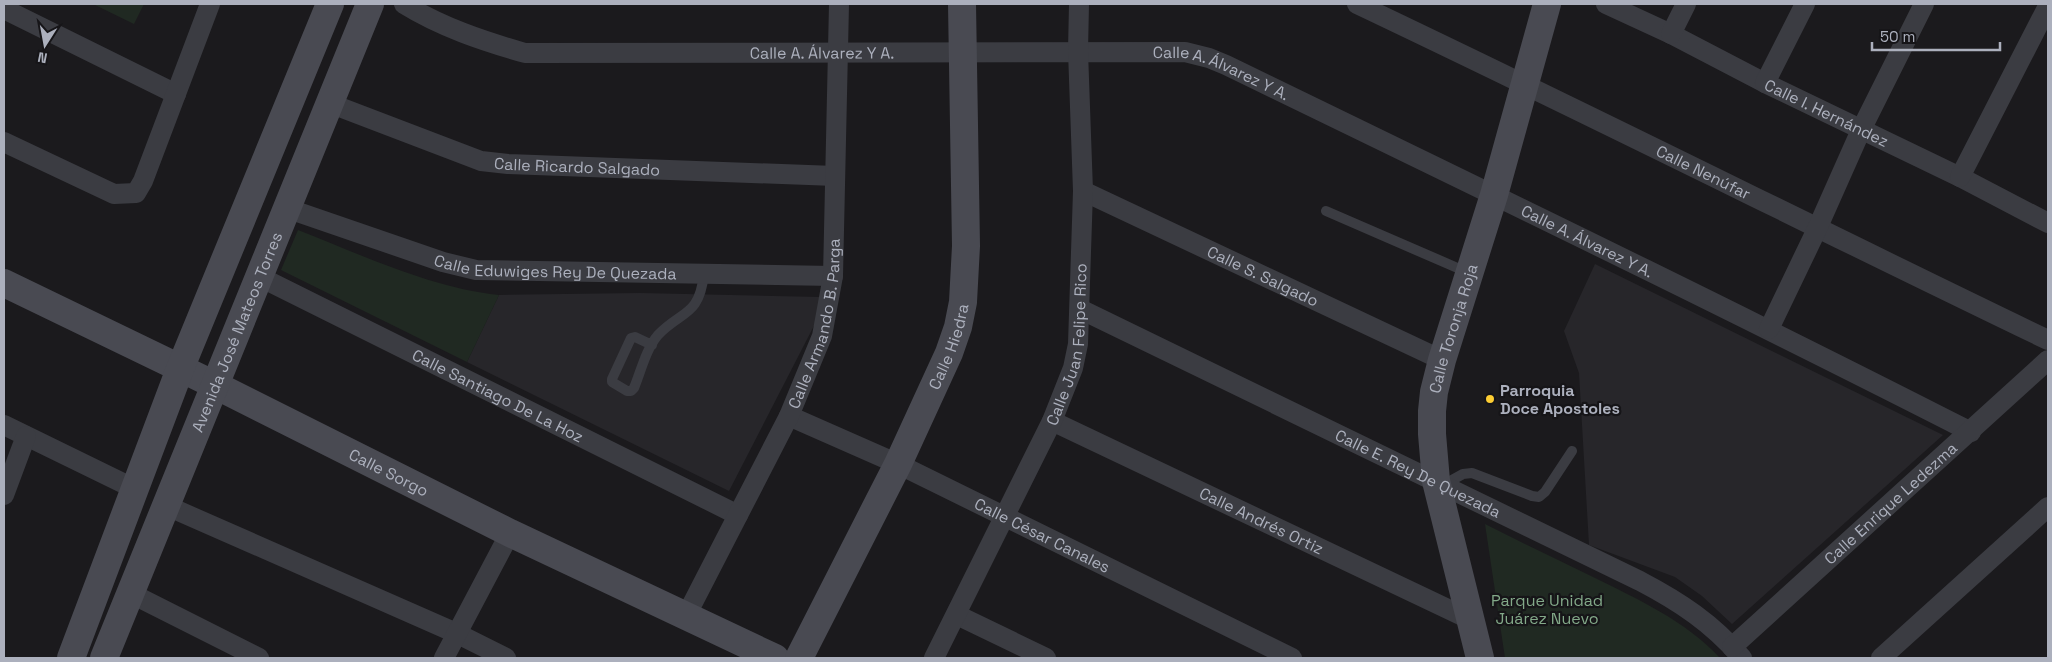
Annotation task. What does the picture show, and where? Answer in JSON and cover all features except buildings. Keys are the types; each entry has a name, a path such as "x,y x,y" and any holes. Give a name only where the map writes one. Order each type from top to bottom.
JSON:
{"street":[{"path":"4,142 114,194 136,193 143,180 210,4"},
{"path":"71,658 180,369 330,4"},
{"name":"Avenida José Mateos Torres","path":"104,658 370,4"},
{"name":"Calle A. Álvarez Y A.","path":"404,4 419,13 480,40 525,53 838,54 1078,51 1185,52 1208,58 1769,329 1970,432"},
{"name":"Calle Armando B. Parga","path":"686,616 789,416 822,336 832,276 839,4"},
{"name":"Calle Hiedra","path":"799,658 898,464 949,353 963,302 966,246 962,4"},
{"name":"Calle Juan Felipe Rico","path":"934,658 1052,421 1073,368 1078,344 1080,309 1083,191 1078,51 1079,4"},
{"name":"Calle Nenúfar","path":"1357,4 1526,84 1818,229 2048,340"},
{"name":"Calle Toronja Roja","path":"1480,658 1440,483 1432,434 1432,411 1434,392 1442,360 1494,195 1547,4"},
{"name":"Calle I. Hernández","path":"1606,4 1671,34 1764,83 1960,177 2048,223"},
{"path":"1671,34 1686,4"},
{"path":"1764,83 1805,4"},
{"path":"1769,329 1818,229 1861,130 1924,4"},
{"path":"1960,177 2048,6"},
{"path":"4,9 176,94"},
{"name":"Calle Ricardo Salgado","path":"329,103 481,161 835,176"},
{"name":"Calle S. Salgado","path":"1083,191 1442,360"},
{"name":"Calle Eduwiges Rey De Quezada","path":"286,208 443,262 476,270 832,276"},
{"name":"Calle Santiago De La Hoz","path":"258,276 738,515"},
{"name":"Calle Sorgo","path":"4,283 215,385 510,533 775,658"},
{"name":"Calle E. Rey De Quezada","path":"1080,309 1663,593 1689,609 1737,652"},
{"name":"Calle Enrique Ledezma","path":"1737,652 2048,360"},
{"name":"Calle César Canales","path":"789,416 898,464 1292,658"},
{"name":"Calle Andrés Ortiz","path":"1052,421 1471,620"},
{"path":"4,426 135,489"},
{"path":"4,495 26,436"},
{"path":"165,505 456,633 506,658"},
{"path":"1881,658 2048,507"},
{"path":"444,658 510,533"},
{"path":"130,593 259,658"},
{"path":"957,615 1046,658"}],"lane":[{"path":"1326,210 1469,274"},
{"path":"652,345 635,337 630,338 612,382 626,391 631,391 634,388 658,335 693,307 702,288 704,274"},
{"path":"1440,483 1463,474 1472,473 1532,496 1540,496 1545,492 1572,451"}],"shaded area":[{"path":"1595,264 1943,435 1732,624 1702,596 1675,577 1589,545 1579,373 1564,331"},
{"path":"640,293 820,297 819,316 729,491 467,362 499,295"}],"green space":[{"path":"93,4 144,4 134,24"},
{"path":"298,230 422,278 473,291 499,295 467,362 281,270"},
{"name":"Parque Unidad Juárez Nuevo","path":"1485,524 1660,611 1692,632 1720,658 1505,658"}],"place":[{"name":"Parroquia Doce Apostoles","path":"1490,399"}]}
